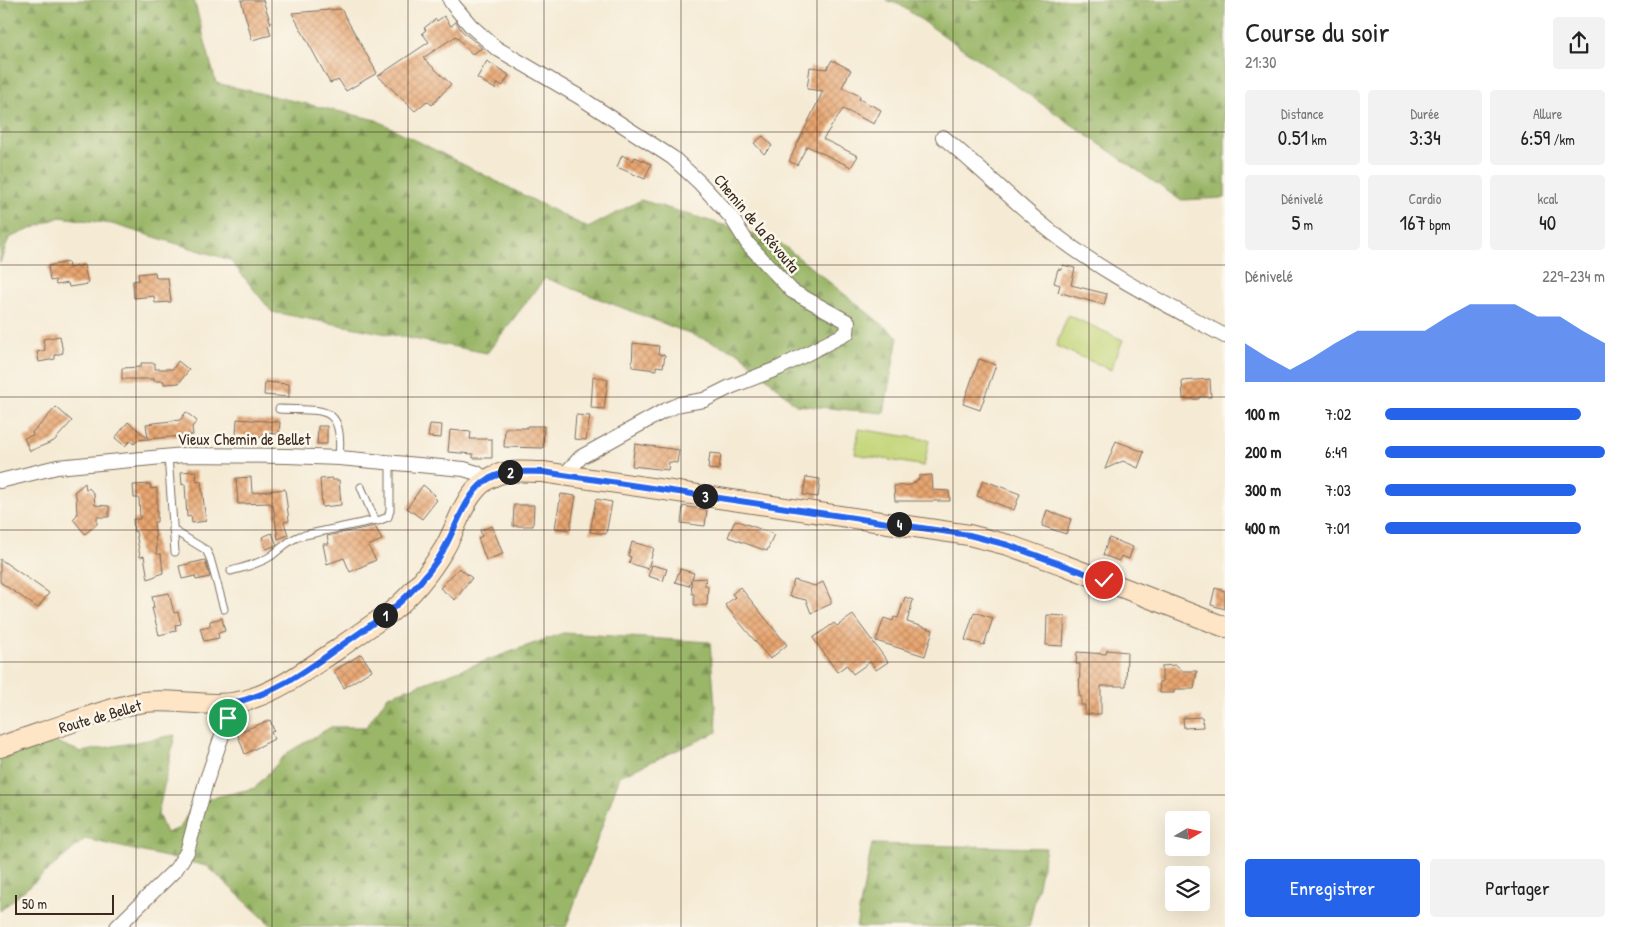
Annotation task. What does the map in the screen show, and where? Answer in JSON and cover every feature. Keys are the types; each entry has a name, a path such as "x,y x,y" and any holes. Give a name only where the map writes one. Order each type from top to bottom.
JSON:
{"main road":[{"path":"486,480 503,473 523,472 564,475 983,538 1064,565 1225,627"},
{"name":"Route de Bellet","path":"0,747 132,704 156,701 228,704 252,699 276,689 392,611 426,576 449,541 466,504 477,488 486,480"}],"street":[{"name":"Chemin de la Révouta","path":"450,0 471,26 496,48 578,96 673,158 699,182 731,217 748,244 792,291 848,322 847,333 779,368 730,387 704,400 680,404 664,410 586,454 564,475"},
{"path":"943,137 1043,225 1077,250 1132,287 1225,336"},
{"name":"Vieux Chemin de Bellet","path":"0,481 57,467 168,456 339,458 464,469 478,473 486,480"},
{"path":"117,927 176,869 187,852 206,782 228,718 228,704"}],"lane":[{"path":"279,409 319,411 333,417 338,424 340,432 339,458"},
{"path":"168,456 175,552"},
{"path":"231,571 257,564 271,556 289,540 300,536 383,520 388,517 390,510 390,463"},
{"path":"361,488 376,520"},
{"path":"174,530 206,550 224,609"}],"green space":[{"path":"0,0 194,0 216,83 376,120 588,228 641,200 779,242 898,337 884,413 796,405 740,353 545,278 487,353 272,312 230,260 112,224 60,217 9,238 0,263"},
{"path":"886,0 1225,0 1225,198 1180,200 900,5"},
{"path":"1068,315 1123,340 1111,370 1056,346"},
{"path":"859,429 929,440 924,466 855,454"},
{"path":"563,633 710,642 717,732 620,776 566,927 273,927 207,866 85,839 0,911 0,755 54,741 81,752 175,735 158,814 166,833 180,828 194,802 255,788 287,753 331,727 366,727 388,696"},
{"path":"872,844 1046,848 1029,927 856,927"}],"building":[{"path":"241,0 263,0 271,24 268,25 271,35 252,40"},
{"path":"341,9 377,73 346,91 339,80 330,83 292,13"},
{"path":"444,16 451,26 456,22 462,31 482,48 472,54 456,36 423,58 451,84 432,105 427,101 415,111 378,76 429,42 422,33 426,30 424,28 436,19 437,21"},
{"path":"832,60 851,70 842,87 860,96 859,99 881,110 874,124 843,109 823,139 858,156 851,167 807,146 797,165 789,161 823,91 807,89 810,67 827,69"},
{"path":"487,61 509,75 503,86 498,83 495,89 477,78"},
{"path":"763,136 772,146 764,154 754,143"},
{"path":"622,155 633,161 635,157 651,164 645,179 617,167"},
{"path":"68,262 69,268 84,265 88,284 69,287 68,283 56,285 55,280 50,281 48,266"},
{"path":"1063,265 1075,268 1071,285 1107,294 1104,305 1058,292 1060,285 1054,283 1058,269 1062,270"},
{"path":"155,272 156,278 168,278 171,302 155,303 154,296 134,298 133,281 139,280 138,274"},
{"path":"60,336 63,353 55,355 55,359 39,362 37,352 45,350 43,339"},
{"path":"633,343 659,346 658,354 665,355 663,367 656,366 656,370 632,367"},
{"path":"979,359 996,365 980,410 963,404"},
{"path":"178,361 189,370 179,383 164,384 164,381 154,381 154,379 122,379 122,368 141,367 141,363 155,363 155,369 173,369"},
{"path":"593,376 608,380 604,409 591,408"},
{"path":"1210,379 1211,397 1183,399 1182,381"},
{"path":"265,382 289,384 289,397 264,395"},
{"path":"56,407 72,421 54,441 30,451 24,438 33,435 32,432"},
{"path":"186,412 197,421 192,427 193,435 137,440 134,444 130,441 125,446 115,438 128,422 148,438 146,424 180,420"},
{"path":"576,415 590,416 586,440 574,439"},
{"path":"237,419 280,422 279,434 263,433 262,438 236,435"},
{"path":"430,424 442,425 441,438 428,437"},
{"path":"318,426 327,426 327,444 317,444"},
{"path":"527,426 544,426 543,448 504,447 505,428 527,428"},
{"path":"450,430 471,432 470,439 492,439 492,458 473,458 473,454 448,452"},
{"path":"1116,441 1144,452 1138,468 1123,461 1105,469"},
{"path":"635,444 679,450 677,463 669,462 668,470 632,466"},
{"path":"710,453 721,454 719,470 708,469"},
{"path":"196,471 197,482 201,481 206,521 192,523 191,516 187,517 185,484 182,485 181,472"},
{"path":"932,475 933,490 949,491 950,501 895,501 894,486 911,485 919,479 919,476"},
{"path":"251,477 252,493 285,489 289,521 284,522 288,535 278,539 273,505 270,503 238,504 236,478"},
{"path":"806,477 820,479 818,497 803,495"},
{"path":"332,478 332,480 339,480 341,505 322,507 320,479"},
{"path":"983,480 1020,494 1014,510 977,496"},
{"path":"85,483 86,490 89,488 94,494 95,505 109,506 109,517 97,517 97,524 85,534 73,519 77,515 76,495 74,492"},
{"path":"150,484 151,489 157,488 157,522 154,522 157,554 161,554 163,573 148,579 144,556 140,557 136,531 134,532 133,519 140,519 139,498 134,498 133,485"},
{"path":"423,485 435,495 434,497 437,500 422,519 407,508"},
{"path":"561,494 576,496 570,530 555,528"},
{"path":"596,499 612,502 606,534 590,532"},
{"path":"514,505 534,505 533,526 513,526"},
{"path":"683,506 707,510 705,526 681,523"},
{"path":"1047,510 1071,519 1066,534 1042,526"},
{"path":"735,520 774,534 767,551 728,537"},
{"path":"375,526 382,540 368,546 376,560 350,572 344,558 327,564 323,544 329,544 327,536"},
{"path":"492,526 503,554 486,560 478,538 482,536 480,530"},
{"path":"272,533 277,545 266,549 262,537"},
{"path":"1109,538 1133,547 1129,559 1121,556 1119,561 1103,555"},
{"path":"632,542 654,548 648,569 629,563 631,557 628,556"},
{"path":"0,559 49,593 38,608 0,582"},
{"path":"205,560 210,577 196,580 195,576 182,579 179,566"},
{"path":"652,565 667,569 663,581 648,576"},
{"path":"459,568 472,578 455,600 440,588"},
{"path":"680,569 694,573 692,579 706,578 705,586 708,586 707,605 694,605 691,580 689,586 675,582"},
{"path":"794,580 815,586 823,582 831,604 811,613 806,600 789,596"},
{"path":"740,587 787,645 770,659 725,605 735,597 732,594"},
{"path":"1215,588 1225,591 1225,609 1211,605"},
{"path":"169,593 174,613 178,612 181,624 175,625 176,631 159,635 152,608 154,608 152,596"},
{"path":"905,597 913,600 907,622 933,630 925,656 876,641 884,618 893,621 894,617 898,618"},
{"path":"974,612 993,618 984,645 965,640"},
{"path":"853,615 888,662 876,670 870,662 853,674 847,665 837,672 813,638 834,623 837,626"},
{"path":"1047,615 1065,616 1063,646 1046,645"},
{"path":"222,618 225,631 218,633 219,638 204,641 200,628 210,626 210,621"},
{"path":"1107,650 1127,652 1126,686 1101,686 1101,714 1085,714 1085,705 1081,705 1081,696 1079,696 1080,664 1076,664 1077,652 1106,654"},
{"path":"361,654 372,670 344,688 334,671"},
{"path":"1175,665 1182,671 1197,671 1194,689 1174,689 1174,693 1160,693 1159,682 1162,682 1162,666"},
{"path":"1202,717 1203,727 1184,728 1183,718"},
{"path":"270,720 274,731 271,732 274,739 245,754 237,733"}],"route":[{"path":"228,718 228,704 252,699 276,689 392,611 409,595 437,561 449,541 466,504 477,488 486,480 503,473 543,472 969,535 1008,545 1104,580"}]}
